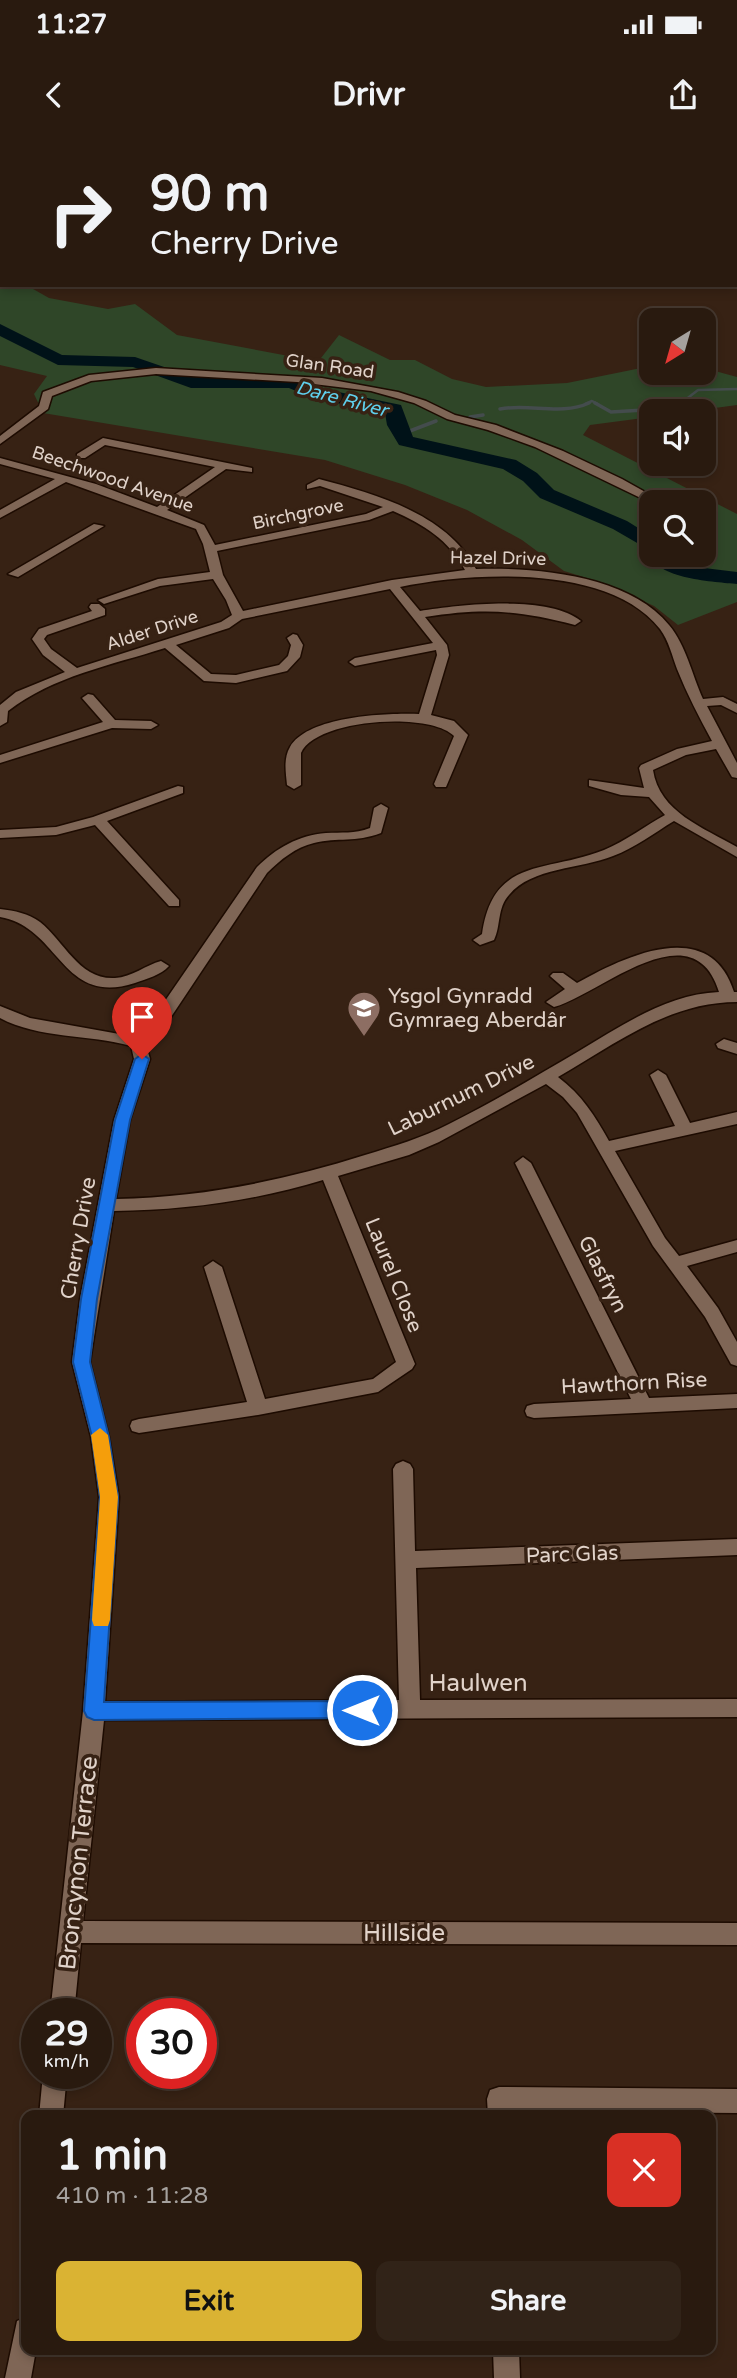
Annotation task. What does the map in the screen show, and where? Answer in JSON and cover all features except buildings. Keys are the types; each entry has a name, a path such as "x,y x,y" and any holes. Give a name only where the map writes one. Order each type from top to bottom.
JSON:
{"street":[{"name":"Glan Road","path":"0,441 44,407 47,394 66,384 137,371 169,369 311,380 421,401 453,419 495,428 579,462 639,493"},
{"path":"81,456 103,442 248,470"},
{"name":"Beechwood Avenue","path":"0,461 66,478 160,510 200,527 211,549 217,575 237,606 238,616"},
{"path":"160,510 225,466"},
{"path":"0,515 66,478"},
{"name":"Birchgrove","path":"311,487 319,482 424,522 460,551 471,572"},
{"name":"Birchgrove","path":"211,549 369,517 391,508"},
{"path":"14,574 98,526"},
{"path":"0,564 26,580"},
{"name":"Hazel Drive","path":"238,616 392,584 471,572 563,577 594,586 646,608 667,629 698,703 737,774"},
{"path":"75,673 47,652 38,639 43,632 101,612 99,604 158,583 217,575"},
{"path":"392,584 441,645 442,668 424,718"},
{"path":"416,615 507,605 537,608 575,621"},
{"name":"Alder Drive","path":"75,673 226,625 238,616"},
{"path":"166,643 208,678 236,679 283,667 294,657 297,645 293,638"},
{"path":"355,662 441,645"},
{"path":"0,722 2,710 21,695 48,681 75,673"},
{"path":"698,703 725,695 737,709"},
{"path":"88,698 111,724"},
{"path":"294,785 292,760 298,744 314,731 348,723 424,718 449,724 461,735 441,783"},
{"path":"0,759 111,724 151,725"},
{"path":"719,744 686,748 646,768 646,783 651,793 675,814 737,853"},
{"path":"594,783 621,791 651,793"},
{"path":"0,834 56,831 97,820 178,790"},
{"path":"0,1010 6,1016 32,1023 119,1036 138,1043 151,1034 256,876 271,860 316,838 354,839 376,830 380,808"},
{"path":"480,940 489,937 489,919 502,890 532,871 581,862 610,853 675,814"},
{"path":"97,820 174,903"},
{"path":"316,838 317,821"},
{"path":"163,891 178,886"},
{"path":"0,913 15,913 31,920 84,977 114,983 150,977 161,966"},
{"path":"554,1002 648,955 675,952 709,962 719,972 733,997"},
{"path":"558,976 576,990"},
{"name":"Laburnum Drive","path":"108,1205 162,1205 247,1196 330,1175 412,1148 547,1077 655,1014 700,1000 733,997"},
{"name":"Cherry Drive","path":"94,1711 109,1497 100,1437 81,1362 89,1299 122,1120 142,1059 138,1043"},
{"path":"658,1075 685,1130"},
{"path":"547,1077 569,1093 583,1110 659,1242 712,1313 737,1359"},
{"path":"605,1148 737,1118"},
{"name":"Glasfryn","path":"523,1163 644,1406"},
{"name":"Laurel Close","path":"139,1426 258,1408 378,1385 406,1364 330,1175"},
{"path":"676,1264 737,1246"},
{"path":"213,1267 258,1408"},
{"name":"Hawthorn Rise","path":"534,1411 737,1401"},
{"path":"402,1469 410,1710"},
{"name":"Parc Glas","path":"406,1560 737,1547"},
{"name":"Haulwen","path":"94,1711 737,1708"},
{"name":"Broncynon Terrace","path":"64,1998 94,1711"},
{"name":"Hillside","path":"70,1932 737,1934"},
{"path":"52,2110 54,2089"},
{"path":"500,2110 499,2099 737,2101"},
{"path":"18,2378 22,2355"},
{"path":"506,2355 507,2378"}],"green space":[{"path":"0,287 30,287 49,298 108,309 135,304 177,335 310,360 321,358 339,335 390,360 415,360 452,379 486,387 567,383 639,368 639,385 716,385 716,371 737,377 737,405 716,408 716,399 639,399 639,419 590,425 583,435 639,464 639,476 663,476 690,490 639,490 639,567 716,567 716,503 737,514 737,602 678,625 654,606 603,583 564,571 522,540 467,510 405,485 325,460 43,413 34,394 47,376 0,365"}],"waterway":[{"name":"Dare River","path":"0,329 58,360 135,362 191,382 291,383 319,394 394,409 397,425 406,441 436,450 509,464 530,477 547,494 620,525 639,537"},
{"path":"686,399 698,390 737,389"},
{"path":"585,404 592,401 598,404"},
{"path":"500,409 567,409 589,403"},
{"path":"595,403 611,412 639,410"},
{"path":"470,417 483,415"},
{"path":"402,434 436,421"},
{"name":"Dare River","path":"677,567 706,575 737,578"}],"slow traffic":[{"path":"100,1435 109,1497 101,1620"}],"place":[{"name":"Ysgol Gynradd Gymraeg Aberdâr","path":"364,1038"}],"route":[{"path":"142,1059 122,1120 89,1299 81,1362 100,1437 109,1497 94,1711 362,1710"}]}
